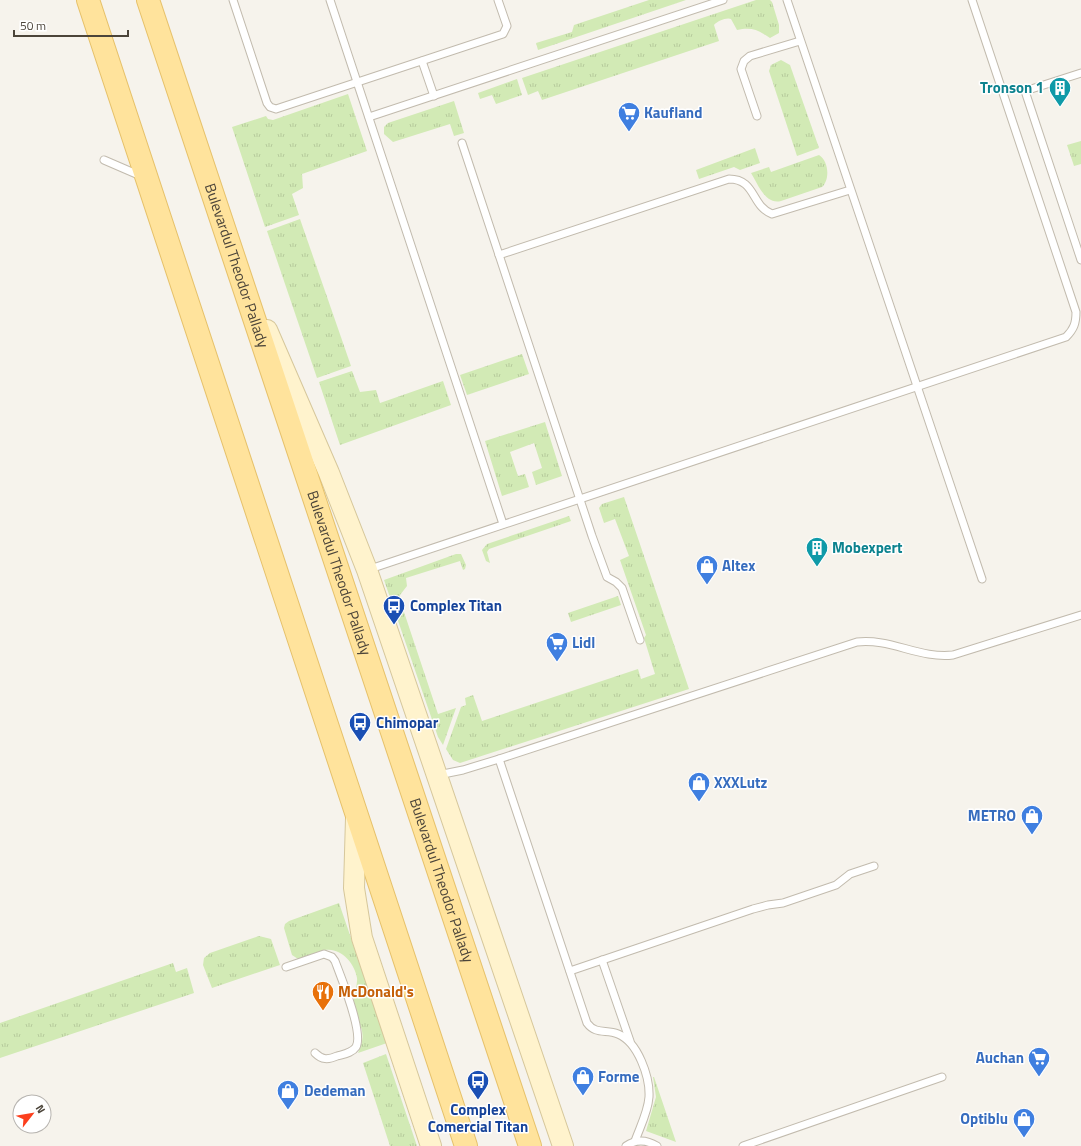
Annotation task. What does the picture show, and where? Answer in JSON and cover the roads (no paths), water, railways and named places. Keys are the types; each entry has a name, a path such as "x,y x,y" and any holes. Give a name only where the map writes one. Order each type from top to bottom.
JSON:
{"main road":[{"path":"88,0 384,902 466,1146"},
{"name":"Bulevardul Theodor Pallady","path":"148,0 530,1146"}],"street":[{"path":"241,278 267,330 317,445 367,570 563,1146"},
{"path":"356,816 354,888 362,938 431,1146"}],"lane":[{"path":"233,0 270,107 280,109 422,62 505,32 507,26 498,0"},
{"path":"330,0 503,524"},
{"path":"369,117 723,0"},
{"path":"786,0 982,580"},
{"path":"367,570 1066,337 1073,330 1076,321 1076,312 972,0"},
{"path":"757,116 741,69 744,61 750,56 800,40"},
{"path":"422,62 434,96"},
{"path":"1081,73 1025,91 1081,260"},
{"path":"462,143 579,499 607,577 616,582 622,588 640,640"},
{"path":"104,160 147,178"},
{"path":"499,255 729,179 744,182 750,188 762,208 772,214 850,190"},
{"path":"438,775 463,770 499,759 857,642 878,642 938,656 953,655 1081,615"},
{"path":"499,759 587,1023 590,1028 599,1032 617,1034 630,1043"},
{"path":"570,971 763,906 784,903 836,885 850,874 874,866"},
{"path":"286,967 324,954 332,957 335,961 358,1030 358,1043 352,1051 330,1059 321,1058 315,1052"},
{"path":"602,960 630,1043 636,1051 646,1076 649,1096 647,1108 635,1141"},
{"path":"743,1146 942,1077"},
{"path":"626,1146 635,1141 643,1140 657,1146"}],"place":[{"name":"Tronson 1","path":"1060,108"},
{"name":"Kaufland","path":"629,132"},
{"name":"Mobexpert","path":"817,568"},
{"name":"Altex","path":"707,586"},
{"name":"Complex Titan","path":"394,626"},
{"name":"Lidl","path":"557,662"},
{"name":"Chimopar","path":"360,742"},
{"name":"XXXLutz","path":"699,802"},
{"name":"METRO","path":"1032,836"},
{"name":"McDonald's","path":"323,1012"},
{"name":"Auchan","path":"1039,1078"},
{"name":"Forme","path":"583,1096"},
{"name":"Complex Comercial Titan","path":"478,1100"},
{"name":"Dedeman","path":"288,1110"},
{"name":"Optiblu","path":"1024,1138"}]}
